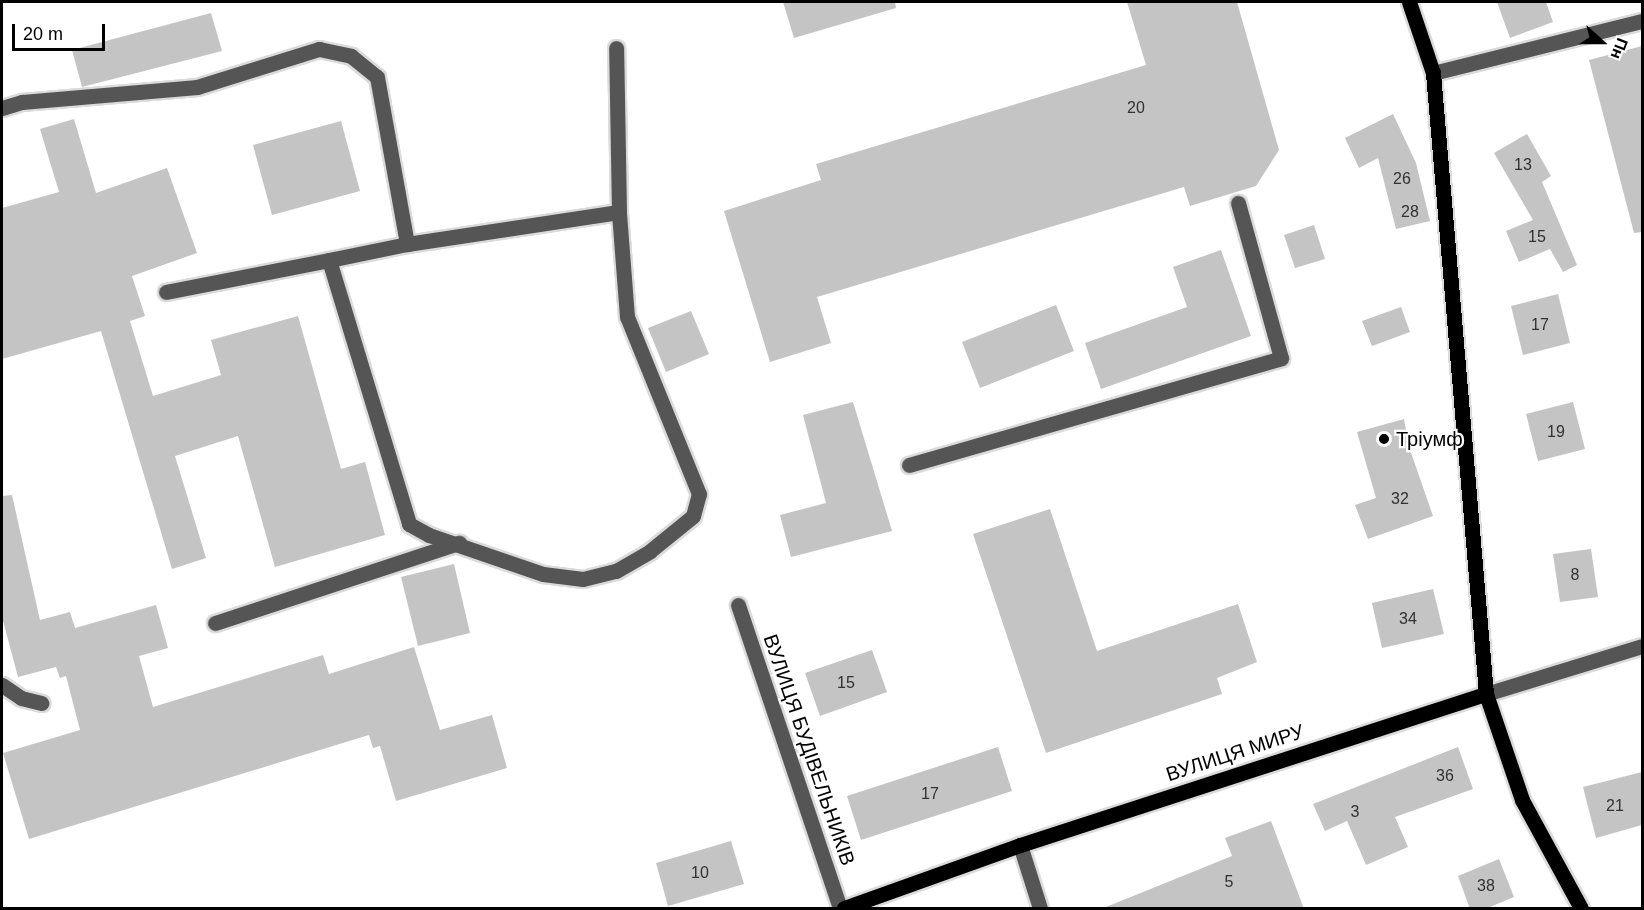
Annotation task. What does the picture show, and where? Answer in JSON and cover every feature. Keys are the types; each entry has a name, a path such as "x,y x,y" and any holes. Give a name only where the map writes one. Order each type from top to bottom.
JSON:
{"main road":[{"path":"1409,2 1433,73 1486,694 1522,800 1581,909"},
{"name":"ВУЛИЦЯ МИРУ","path":"842,909 1020,845 1486,694"}],"street":[{"path":"1433,73 1642,21"},
{"path":"329,260 409,524 429,535 459,543 543,574 583,579 616,571 650,551 693,516 699,494 627,317 619,212 616,48"},
{"path":"2,108 22,102 197,87 319,49 351,56 377,77 407,244"},
{"path":"909,465 1281,358 1238,203"},
{"path":"166,292 407,244 619,212"},
{"path":"215,623 459,543"},
{"name":"ВУЛИЦЯ БУДІВЕЛЬНИКІВ","path":"738,605 842,909"},
{"name":"ВУЛИЦЯ МИРУ","path":"1486,694 1642,646"},
{"path":"2,685 21,698 41,703"},
{"path":"1020,845 1040,909"}],"building":[{"path":"783,2 895,2 896,8 794,38"},
{"path":"1127,2 1237,2 1279,150 1256,186 1190,206 1184,187 817,297 831,343 770,362 724,211 821,180 816,164 1146,65"},
{"path":"1497,2 1546,2 1553,22 1510,38"},
{"path":"211,13 222,51 82,87 72,50"},
{"path":"1642,46 1642,232 1634,233 1589,60"},
{"path":"1393,114 1416,163 1430,221 1396,229 1378,158 1359,168 1345,138"},
{"path":"74,119 96,193 167,168 197,253 132,276 145,316 130,321 153,396 221,375 211,340 298,316 341,469 365,462 385,535 275,567 238,436 175,456 206,558 172,569 101,331 2,359 2,208 59,192 40,129"},
{"path":"341,121 360,191 272,215 253,145"},
{"path":"1527,134 1551,176 1542,182 1577,265 1563,272 1550,249 1519,262 1506,231 1533,220 1494,153"},
{"path":"1314,225 1325,259 1295,268 1284,235"},
{"path":"1221,250 1251,336 1101,389 1085,343 1187,307 1173,267"},
{"path":"1558,294 1570,343 1523,355 1511,306"},
{"path":"1056,305 1074,351 980,388 962,342"},
{"path":"1401,307 1410,332 1372,346 1362,321"},
{"path":"691,311 709,354 666,372 648,328"},
{"path":"853,402 892,531 791,557 780,515 826,503 803,415"},
{"path":"1573,402 1585,449 1538,461 1526,414"},
{"path":"1404,419 1409,447 1433,516 1368,539 1355,505 1376,498 1357,432"},
{"path":"12,495 40,620 70,612 75,628 156,605 168,648 139,656 153,707 323,655 329,674 414,647 440,730 492,715 507,768 396,801 380,746 373,748 369,735 29,839 3,753 80,730 66,676 60,678 56,667 18,677 2,617 2,496"},
{"path":"1050,509 1097,651 1238,604 1257,662 1217,678 1222,694 1046,753 973,534"},
{"path":"1591,549 1598,597 1560,602 1553,554"},
{"path":"454,564 470,633 418,646 401,577"},
{"path":"1433,589 1444,634 1382,648 1372,603"},
{"path":"872,650 887,692 820,716 805,673"},
{"path":"998,747 1012,791 861,840 847,796"},
{"path":"1458,747 1473,789 1395,817 1408,847 1366,865 1347,821 1325,831 1313,804"},
{"path":"1642,772 1642,825 1596,838 1583,787"},
{"path":"1271,821 1304,909 1101,909 1232,856 1225,838"},
{"path":"731,841 744,884 668,906 656,863"},
{"path":"1499,859 1514,897 1485,909 1470,909 1458,876"}],"place":[{"name":"Тріумф","path":"1384,439"}]}
